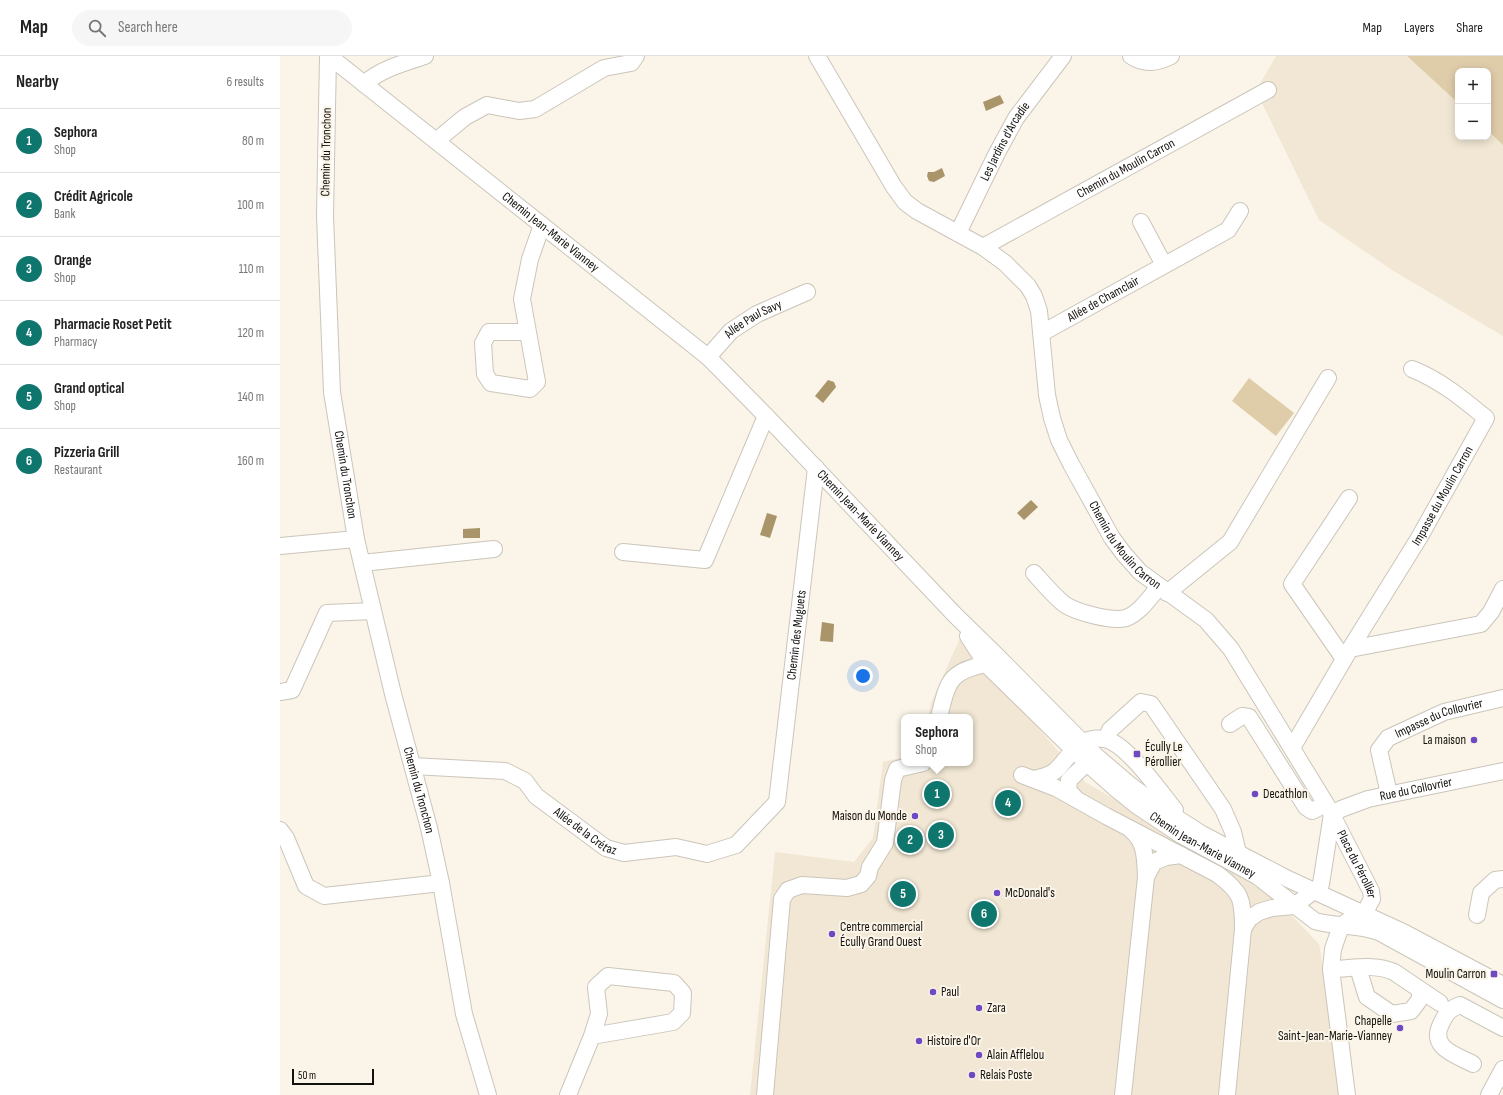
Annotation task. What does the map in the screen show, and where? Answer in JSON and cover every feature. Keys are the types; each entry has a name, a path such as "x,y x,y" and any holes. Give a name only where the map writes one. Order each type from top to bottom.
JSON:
{"street":[{"name":"Chemin Jean-Marie Vianney","path":"328,56 708,357 816,468 955,615 995,654 1078,746 1136,805 1181,836 1256,876 1315,922 1341,926 1363,927 1378,932 1503,1000"},
{"name":"Chemin du Tronchon","path":"328,56 325,216 332,392 356,539 393,694 429,828 441,883 464,1014 488,1095"},
{"path":"364,84 373,76 394,66 425,56"},
{"path":"436,141 465,117 487,105 519,111 535,109 608,62 631,63 636,56"},
{"name":"Chemin du Moulin Carron","path":"817,56 894,187 905,202 928,218 983,247 1005,263 1028,286 1034,296 1039,311 1047,395 1052,418 1062,446 1112,538 1140,572 1206,620 1231,649 1292,748 1325,811"},
{"name":"Les Jardins d'Arcadie","path":"958,233 997,153 1016,118 1063,56"},
{"path":"1131,56 1138,61 1158,62 1171,56"},
{"name":"Chemin du Moulin Carron","path":"983,247 1268,90"},
{"name":"Allée de Chamclair","path":"1042,333 1228,230 1240,211"},
{"path":"1141,222 1164,265"},
{"path":"528,332 522,299 530,259 542,225"},
{"name":"Allée Paul Savy","path":"708,357 731,331 757,314 807,292"},
{"name":"Impasse du Moulin Carron","path":"1292,748 1347,654 1419,538 1486,418 1452,390 1427,375 1412,369"},
{"path":"1034,573 1064,604 1081,611 1111,618 1125,618 1136,612 1163,590 1230,542 1328,378"},
{"path":"623,552 706,560 766,416"},
{"name":"Chemin des Muguets","path":"777,802 816,468"},
{"path":"1349,498 1292,584 1347,654 1481,624 1491,612 1503,589"},
{"path":"280,546 356,539"},
{"path":"362,563 494,549"},
{"path":"280,692 292,690 327,613 373,611"},
{"name":"Chemin Jean-Marie Vianney","path":"955,615 986,664 1078,746"},
{"path":"940,714 949,683 955,675 969,668 986,664"},
{"name":"Impasse du Collovrier","path":"1390,794 1379,750 1388,738 1444,712 1503,698"},
{"path":"1106,739 1110,730 1141,702 1151,704 1223,809 1233,832 1238,853"},
{"path":"1230,724 1242,716 1249,717 1306,807 1312,810 1325,811 1321,884 1294,906 1264,909 1249,919 1243,929"},
{"path":"1056,780 1078,746 1094,738 1106,739 1116,744 1140,766 1187,824"},
{"name":"Chemin Jean-Marie Vianney","path":"1091,759 1161,808 1202,834 1313,890 1405,933 1503,985"},
{"path":"1077,800 1068,790 1067,787 1069,780 1091,759"},
{"name":"Allée de la Crétaz","path":"413,766 505,771 525,781 536,796 606,848 624,853 676,847 707,854 736,845 777,802"},
{"path":"765,1095 782,899 788,890 802,885 847,888 861,884 868,876 870,867 885,843 893,780 897,769 910,766"},
{"name":"Rue du Collovrier","path":"1325,811 1341,809 1368,799 1390,794 1503,771"},
{"path":"1028,777 1056,780 1077,800 1217,874 1230,883 1237,891 1243,907 1243,929 1227,1095"},
{"name":"Place du Pérollier","path":"1325,811 1371,890 1372,899 1364,914"},
{"path":"1124,1095 1146,877 1145,856 1141,842 1137,835 1125,826"},
{"path":"280,830 286,838 306,886 324,896 441,883"},
{"path":"1146,877 1154,862 1166,857 1181,855"},
{"path":"1477,915 1481,893 1495,880 1503,879"},
{"path":"1347,1095 1331,969 1333,949 1341,926 1356,915 1364,914"},
{"path":"1358,968 1366,997 1392,1014 1411,1011 1420,999 1420,990"},
{"path":"1331,969 1386,968 1440,1004"},
{"path":"568,1095 592,1036 599,1014 596,987 608,976 674,982 683,994 682,1013 673,1022 592,1036"},
{"path":"1473,1064 1442,1047 1439,1041 1437,1031 1447,1012 1460,1005 1503,1028"},
{"path":"1489,1095 1503,1069"}],"shaded area":[{"path":"1276,56 1407,56 1455,100 1455,140 1491,140 1491,134 1503,145 1503,336 1392,270 1319,220 1262,103 1260,84"},
{"path":"1407,56 1503,56 1503,145 1491,134 1491,68 1455,68 1455,100"},
{"path":"1000,95 1004,103 986,111 983,102"},
{"path":"942,168 945,176 934,182 929,181 927,176 928,172 934,172"},
{"path":"1249,378 1294,413 1276,436 1232,401"},
{"path":"828,380 834,382 836,387 823,403 815,396"},
{"path":"1031,500 1038,507 1024,520 1017,513"},
{"path":"767,513 777,516 770,538 760,535"},
{"path":"480,528 480,538 463,538 463,529"},
{"path":"822,622 834,624 833,642 820,641"},
{"path":"960,638 1085,782 1263,886 1319,944 1344,1095 750,1095 775,852 854,862 873,838 883,762 901,758 901,766 973,766 973,714 929,714 931,703"}],"place":[{"name":"La maison","path":"1474,740"},
{"name":"Écully Le Pérollier","path":"1137,754"},
{"name":"Sephora","path":"937,794"},
{"name":"Decathlon","path":"1255,794"},
{"name":"Pharmacie Roset Petit","path":"1008,803"},
{"name":"Maison du Monde","path":"915,816"},
{"name":"Orange","path":"941,835"},
{"name":"Crédit Agricole","path":"910,840"},
{"name":"McDonald's","path":"997,893"},
{"name":"Grand optical","path":"903,894"},
{"name":"Pizzeria Grill","path":"984,914"},
{"name":"Centre commercial Écully Grand Ouest","path":"832,934"},
{"name":"Moulin Carron","path":"1494,974"},
{"name":"Paul","path":"933,992"},
{"name":"Zara","path":"979,1008"},
{"name":"Chapelle Saint-Jean-Marie-Vianney","path":"1400,1028"},
{"name":"Histoire d'Or","path":"919,1041"},
{"name":"Alain Afflelou","path":"979,1055"},
{"name":"Relais Poste","path":"972,1075"}]}
